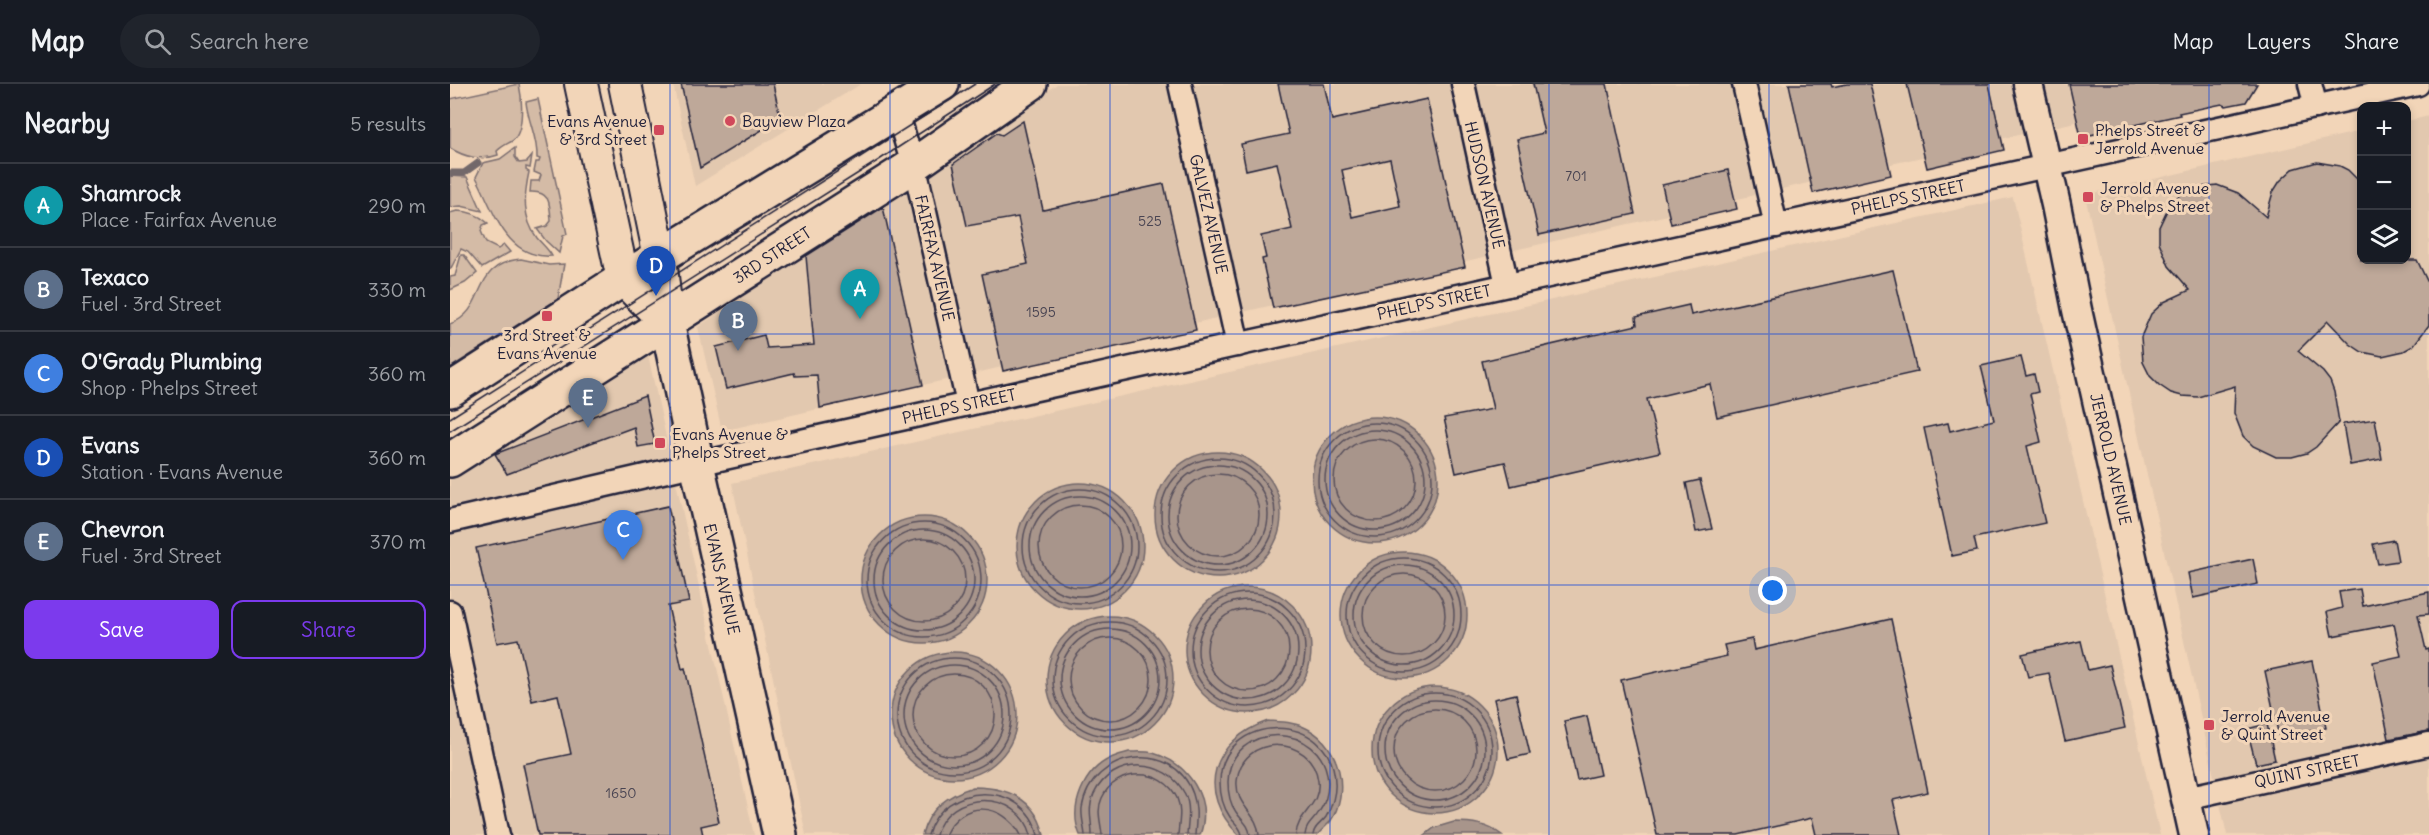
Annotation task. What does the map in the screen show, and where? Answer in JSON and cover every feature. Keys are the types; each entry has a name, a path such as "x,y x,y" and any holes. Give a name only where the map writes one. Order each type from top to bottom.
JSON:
{"main road":[{"path":"581,84 623,279 667,323"},
{"name":"EVANS AVENUE","path":"625,84 660,257 667,323 780,835"},
{"path":"450,390 623,279 942,84"},
{"name":"3RD STREET","path":"450,460 914,165 1030,84"}],"street":[{"name":"GALVEZ AVENUE","path":"1180,84 1238,345"},
{"name":"HUDSON AVENUE","path":"1463,84 1507,285"},
{"path":"1744,84 1776,226"},
{"name":"JERROLD AVENUE","path":"2028,84 2194,835"},
{"path":"2310,84 2316,106"},
{"name":"PHELPS STREET","path":"450,521 697,464 2418,84"},
{"name":"FAIRFAX AVENUE","path":"897,112 914,165 968,404"},
{"path":"450,612 498,835"},
{"name":"QUINT STREET","path":"2186,798 2429,744"}],"shaded area":[{"path":"519,84 522,105 519,130 512,141 497,151 498,155 486,158 473,157 450,148 450,99"},
{"path":"673,84 861,84 695,186"},
{"path":"1057,84 2173,84 2176,99 722,431 698,327 806,253 883,207"},
{"path":"538,99 567,234 563,236 559,253 537,229 547,226 551,221 548,199 537,192 530,192 531,181 539,181 541,175 534,172 536,162 540,159 537,158 526,102"},
{"path":"2429,116 2429,835 2227,835 2085,195 2357,132 2357,264 2411,264 2411,120"},
{"path":"515,148 515,157 519,163 527,162 532,156 530,168 526,167 529,172 525,197 527,214 532,230 552,256 536,255 523,250 512,241 503,230 476,177 483,163 500,159"},
{"path":"450,176 467,177 482,211 461,206 450,207"},
{"path":"2013,197 2160,835 806,835 732,483"},
{"path":"457,211 470,213 485,220 488,223 483,225 481,231 486,243 498,249 504,245 510,252 482,268 468,252 461,249 450,270 450,213"},
{"path":"461,255 464,255 477,273 465,283 450,290 450,277 455,276"},
{"path":"521,259 549,265 564,264 558,299 450,368 450,324 470,309 493,269"},
{"path":"645,342 754,835 450,835 450,460"}],"water":[{"path":"1375,417 1399,422 1420,435 1433,456 1438,480 1433,504 1420,525 1399,538 1375,543 1351,538 1330,525 1317,504 1312,480 1317,456 1330,435 1351,422"},
{"path":"1218,452 1242,457 1263,470 1276,491 1281,515 1276,539 1263,560 1242,573 1218,578 1194,573 1173,560 1160,539 1155,515 1160,491 1173,470 1194,457"},
{"path":"1080,483 1104,488 1125,501 1138,522 1143,546 1138,570 1125,591 1104,604 1080,609 1056,604 1035,591 1022,570 1017,546 1022,522 1035,501 1056,488"},
{"path":"924,517 948,522 969,535 982,556 987,580 982,604 969,625 948,638 924,643 900,638 879,625 866,604 861,580 866,556 879,535 900,522"},
{"path":"1404,552 1428,557 1449,570 1462,591 1467,615 1462,639 1449,660 1428,673 1404,678 1380,673 1359,660 1346,639 1341,615 1346,591 1359,570 1380,557"},
{"path":"1248,587 1272,592 1293,605 1306,626 1311,650 1306,674 1293,695 1272,708 1248,713 1224,708 1203,695 1190,674 1185,650 1190,626 1203,605 1224,592"},
{"path":"1110,616 1134,621 1155,634 1168,655 1173,679 1168,703 1155,724 1134,737 1110,742 1086,737 1065,724 1052,703 1047,679 1052,655 1065,634 1086,621"},
{"path":"954,652 978,657 999,670 1012,691 1017,715 1012,739 999,760 978,773 954,778 930,773 909,760 896,739 891,715 896,691 909,670 930,657"},
{"path":"1435,687 1459,692 1480,705 1493,726 1498,750 1493,774 1480,795 1459,808 1435,813 1411,808 1390,795 1377,774 1372,750 1377,726 1390,705 1411,692"},
{"path":"1268,721 1294,724 1308,729 1328,746 1335,758 1341,784 1340,797 1330,822 1317,835 1239,835 1225,819 1217,802 1214,785 1216,769 1223,754 1234,741 1249,730"},
{"path":"1129,752 1153,753 1166,758 1187,774 1200,796 1203,808 1200,835 1080,835 1076,813 1077,801 1086,780 1101,764"},
{"path":"973,787 997,789 1027,804 1034,812 1044,835 922,835 929,817 941,804 955,794"},
{"path":"1454,822 1479,824 1502,835 1425,835 1434,828"}],"building":[{"name":"Bayview Plaza","path":"681,84 773,84 780,116 763,127 765,128 700,168"},
{"path":"1278,84 1324,84 1332,120 1427,99 1465,267 1273,308 1262,259 1266,258 1261,236 1292,229 1277,163 1246,170 1241,144 1289,134","holes":["1390,159 1400,206 1352,217 1342,170"]},
{"path":"1533,84 1607,84 1635,214 1539,235 1517,139 1544,133"},
{"path":"1789,84 1831,84 1832,87 1847,84 1870,84 1891,175 1813,193"},
{"path":"1907,84 1989,84 2004,150 1927,168"},
{"path":"2069,84 2257,84 2246,102 2226,106 2222,104 2179,113 2180,115 2081,137"},
{"path":"1023,121 1043,210 1164,184 1196,330 1003,371 982,274 1028,264 1018,217 967,226 953,164 997,133 1002,135"},
{"path":"2317,162 2340,166 2357,179 2357,264 2411,264 2411,260 2417,260 2429,285 2429,325 2413,346 2404,351 2382,356 2362,352 2350,344 2328,321 2298,351 2330,381 2339,422 2316,447 2307,453 2292,457 2276,457 2253,446 2243,436 2234,413 2235,386 2198,397 2171,393 2150,376 2143,362 2141,337 2151,314 2164,302 2190,290 2169,266 2159,242 2159,227 2170,204 2183,192 2193,188 2217,185 2238,193 2266,217 2273,192 2280,181 2293,169"},
{"path":"1728,170 1737,209 1671,224 1662,185"},
{"path":"883,207 923,385 820,408 817,375 795,376 794,373 726,389 716,347 764,335 767,348 814,345 806,256"},
{"path":"1893,270 1917,372 1717,417 1710,384 1647,399 1660,452 1511,486 1505,462 1456,473 1444,418 1493,409 1482,361 1637,325 1636,317 1689,305 1691,315"},
{"path":"2021,357 2026,376 2034,374 2038,392 2030,394 2041,442 2027,446 2045,523 1974,538 1977,551 1952,556 1924,428 1948,423 1950,431 1994,420 1981,366"},
{"path":"645,396 655,444 638,447 634,427 507,474 495,454"},
{"path":"2375,419 2382,459 2350,465 2343,424"},
{"path":"1700,480 1712,529 1696,532 1686,483"},
{"path":"668,506 689,602 668,606 682,669 685,668 719,822 701,826 703,835 538,835 523,764 571,754 558,695 532,701 518,639 497,643 476,548"},
{"path":"2394,540 2398,561 2378,564 2373,544"},
{"path":"2253,559 2258,584 2193,598 2188,573"},
{"path":"2360,589 2363,606 2429,592 2429,614 2418,615 2426,650 2429,649 2429,731 2389,739 2373,662 2401,656 2394,624 2332,636 2327,612 2342,608 2339,592"},
{"path":"1891,619 1928,792 1893,800 1901,835 1816,835 1812,818 1738,835 1657,835 1621,680 1727,656 1724,645 1752,639 1754,650"},
{"path":"2081,641 2088,670 2110,665 2125,728 2065,741 2049,673 2028,677 2022,654"},
{"path":"2312,661 2326,728 2279,737 2265,671"},
{"path":"1516,694 1530,754 1508,759 1494,699"},
{"path":"1587,716 1600,775 1577,780 1564,721"},
{"path":"2267,724 2275,760 2256,764 2247,729"}],"waterway":[{"path":"450,173 464,173 478,163"}],"tram line":[{"path":"450,418 975,84"},
{"path":"450,431 879,160 995,84"}],"place":[{"name":"Bayview Plaza","path":"730,121"},
{"name":"Evans Avenue & 3rd Street","path":"659,130"},
{"name":"Phelps Street & Jerrold Avenue","path":"2083,139"},
{"name":"Jerrold Avenue & Phelps Street","path":"2088,197"},
{"name":"Evans","path":"656,296"},
{"name":"3rd Street & Evans Avenue","path":"547,316"},
{"name":"Shamrock","path":"860,319"},
{"name":"Texaco","path":"738,351"},
{"name":"Chevron","path":"588,428"},
{"name":"Evans Avenue & Phelps Street","path":"660,443"},
{"name":"O'Grady Plumbing","path":"623,560"},
{"name":"Jerrold Avenue & Quint Street","path":"2209,725"}]}
